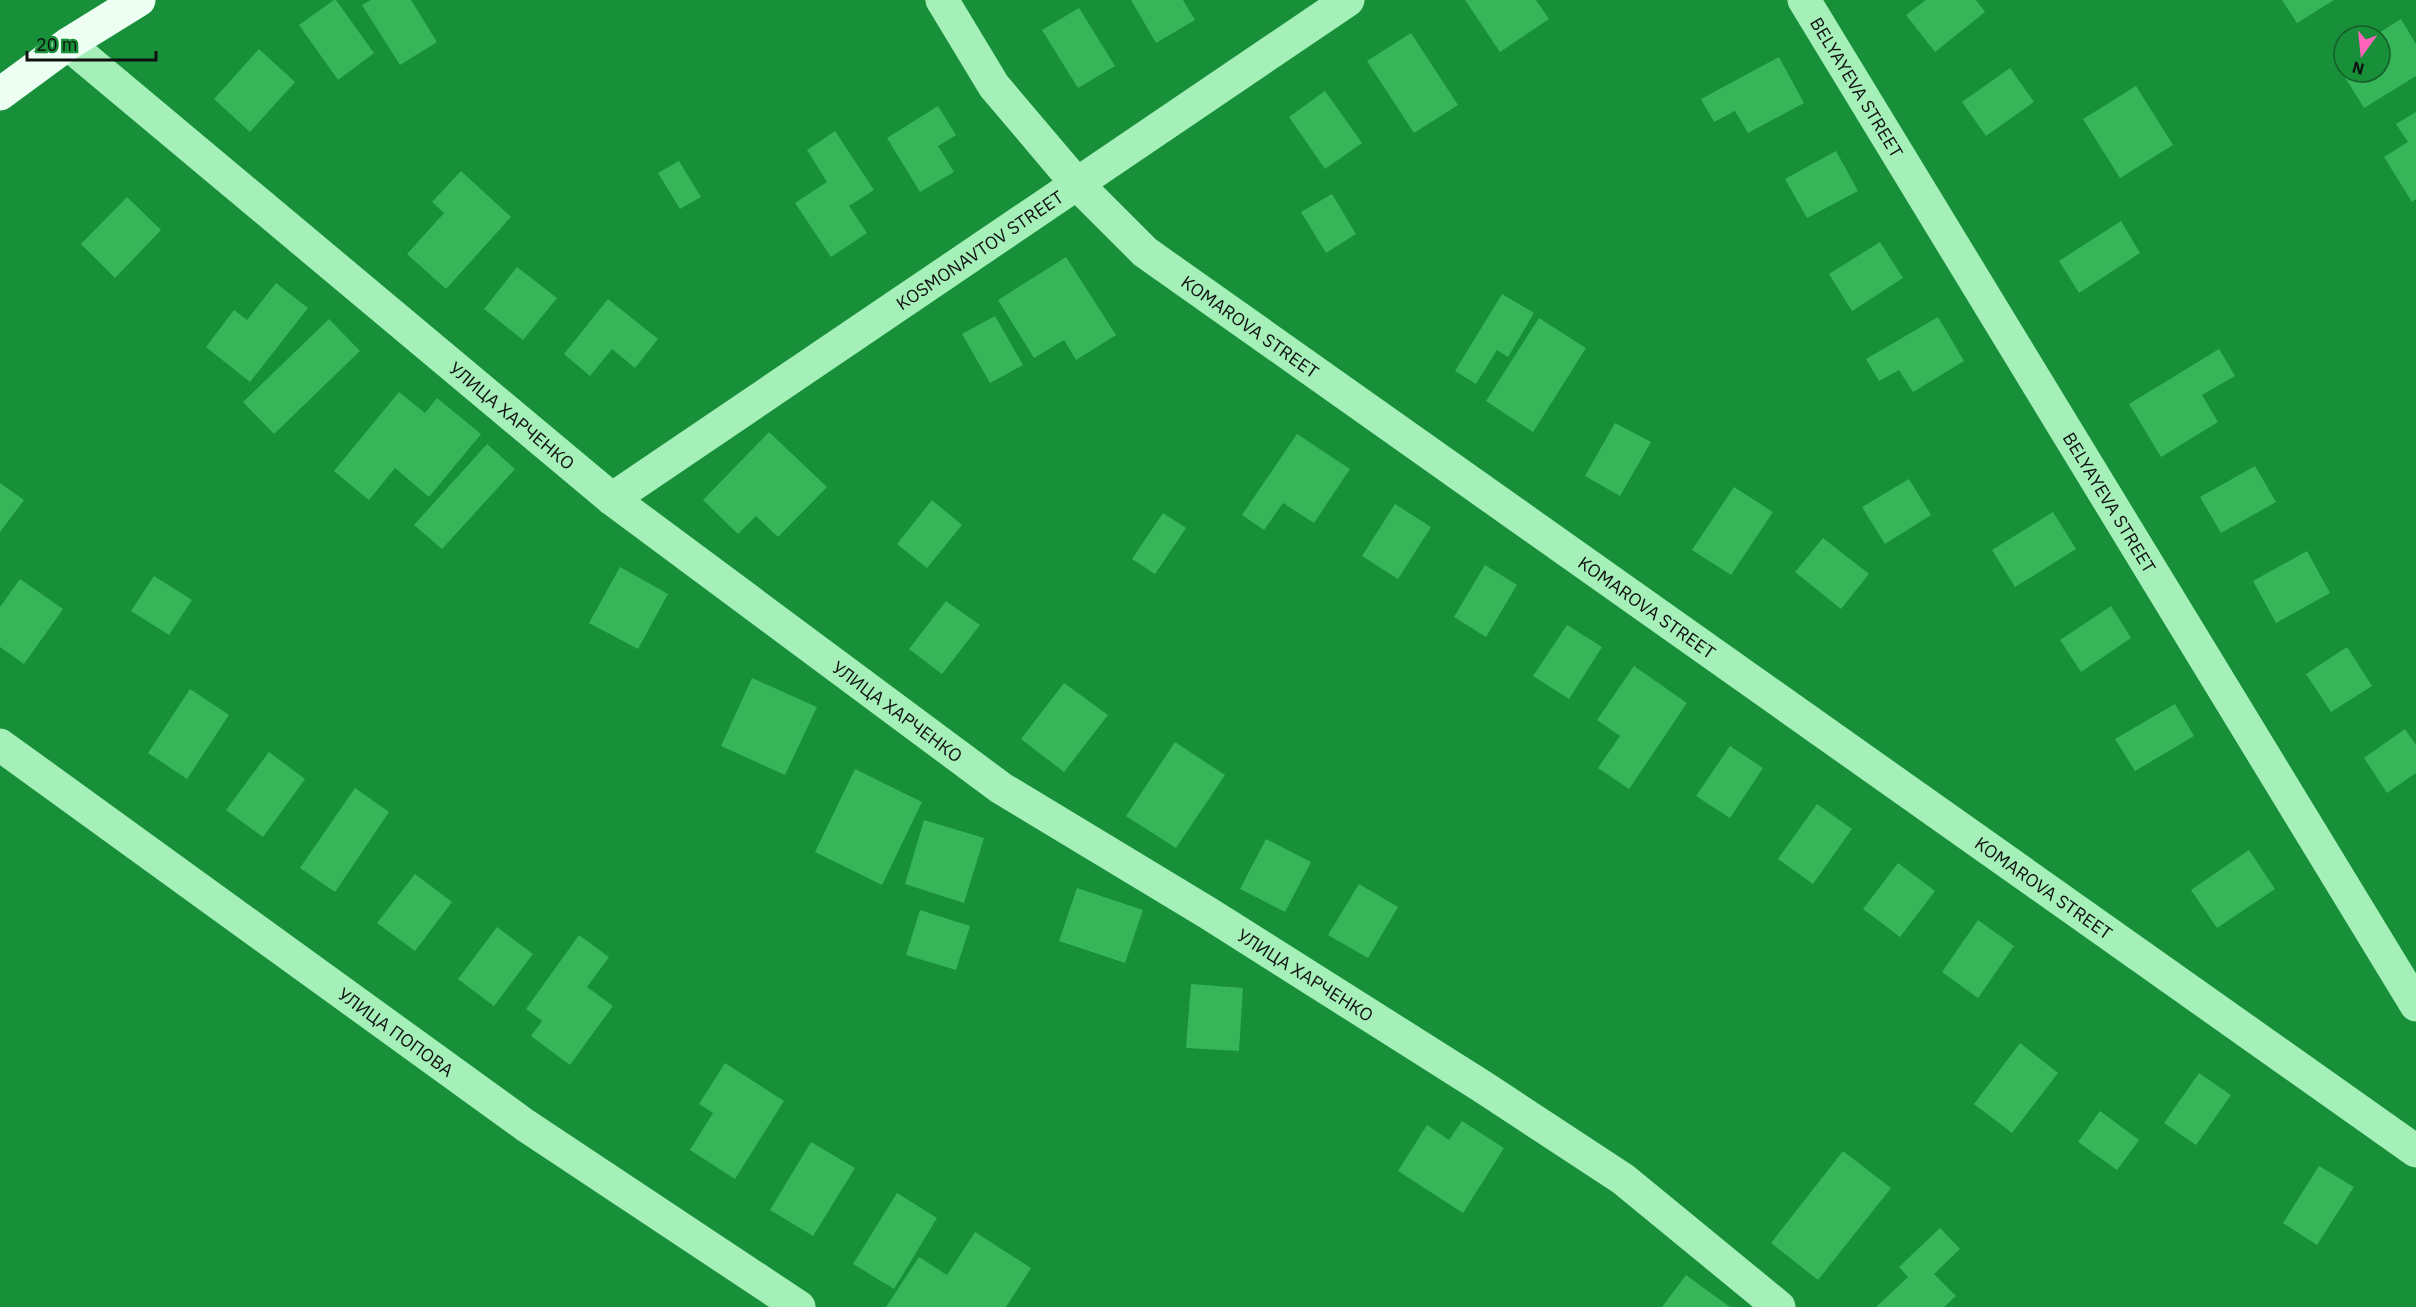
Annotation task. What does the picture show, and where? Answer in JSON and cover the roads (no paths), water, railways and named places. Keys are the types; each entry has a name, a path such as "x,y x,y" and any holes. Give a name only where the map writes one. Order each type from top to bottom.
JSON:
{"main road":[{"path":"0,94 68,44 139,0"}],"street":[{"name":"KOMAROVA STREET","path":"942,0 994,86 1077,184 1145,252 2416,1151"},
{"name":"KOSMONAVTOV STREET","path":"612,499 1348,0"},
{"name":"BELYAYEVA STREET","path":"1804,0 2416,1005"},
{"name":"УЛИЦА ХАРЧЕНКО","path":"68,44 612,499 1001,788 1208,913 1483,1087 1623,1179 1779,1307"},
{"name":"УЛИЦА ПОПОВА","path":"0,745 525,1125 799,1307"}]}
